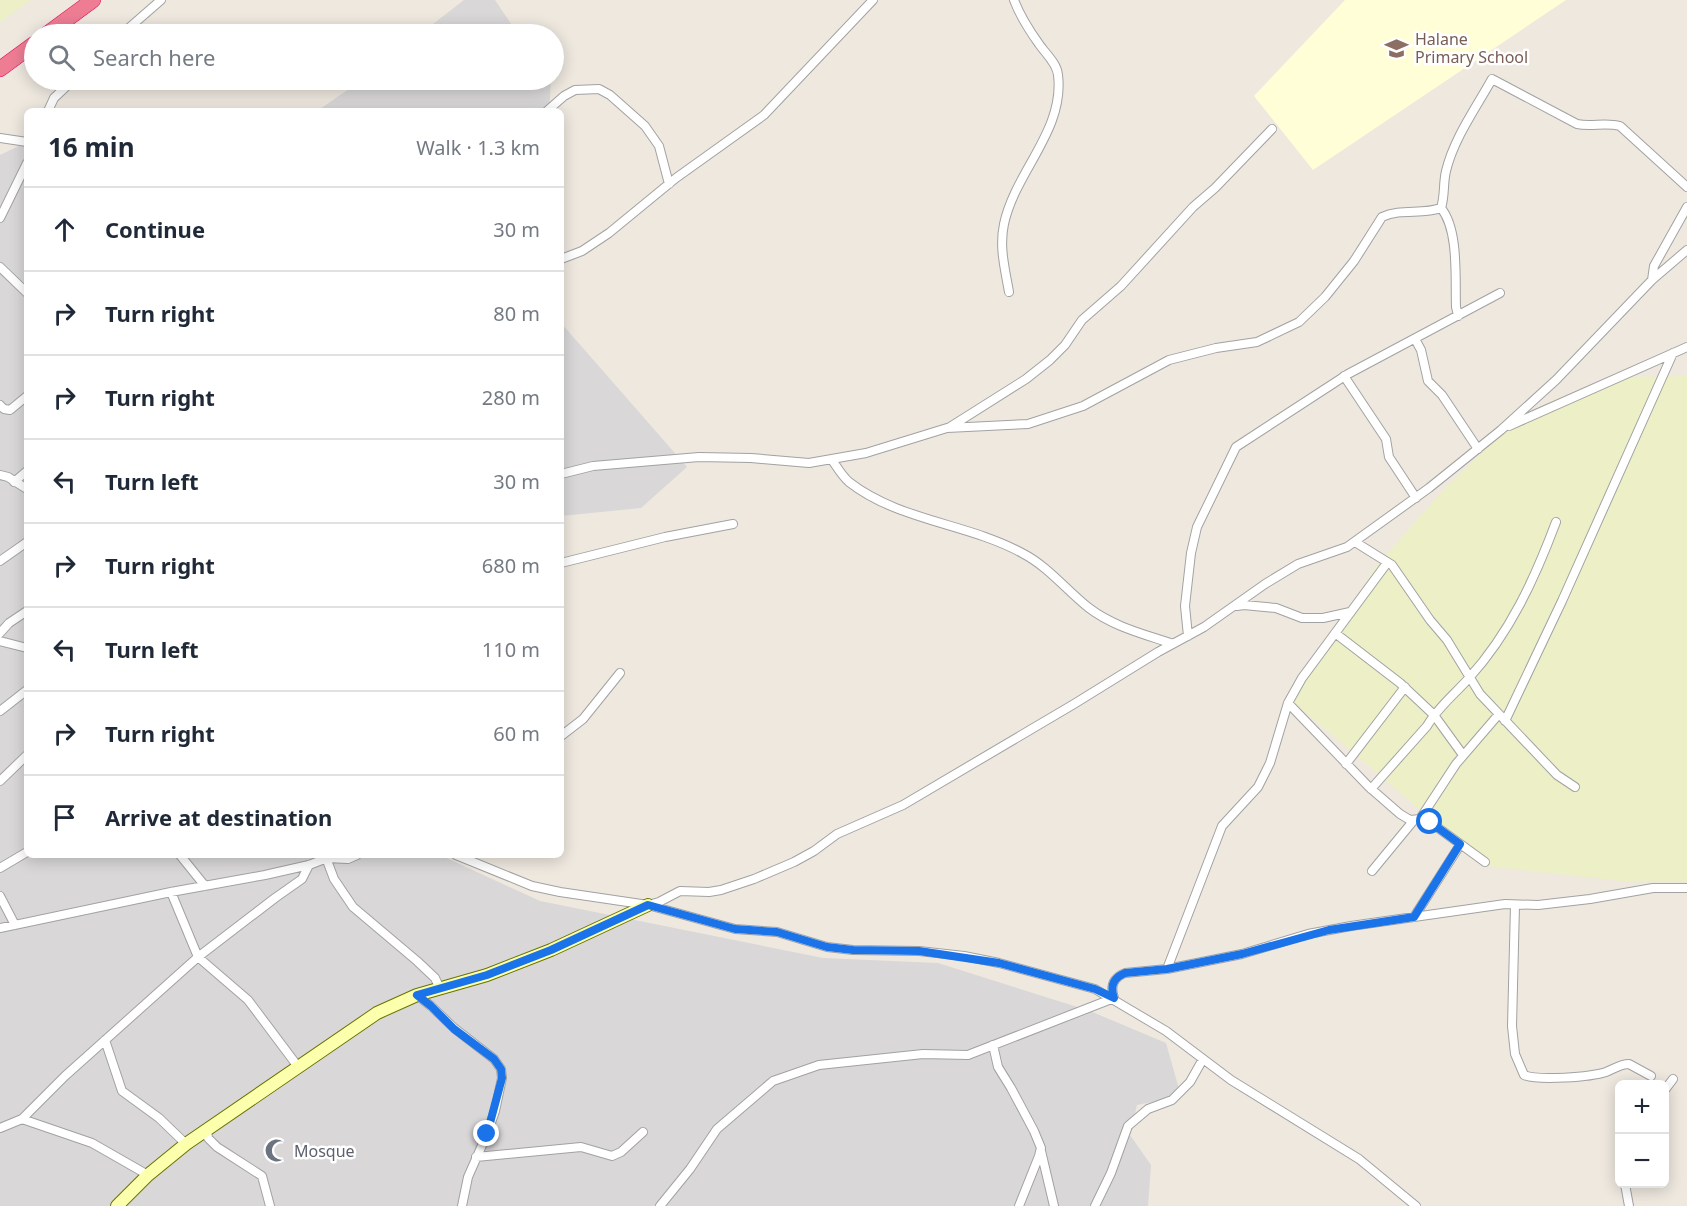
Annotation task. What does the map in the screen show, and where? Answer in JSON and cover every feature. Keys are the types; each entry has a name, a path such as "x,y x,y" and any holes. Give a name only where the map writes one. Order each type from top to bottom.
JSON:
{"highway":[{"path":"61,24 93,0"},
{"path":"0,69 24,51"}],"street":[{"path":"133,24 161,0"},
{"path":"564,258 582,251 609,233 669,184 764,115 873,0"},
{"path":"1009,292 1002,243 1004,225 1020,179 1052,122 1058,81 1058,73 1054,64 1020,15 1014,0"},
{"path":"1458,316 1452,234 1449,220 1441,208 1446,170 1475,108 1492,79 1577,124 1620,126 1687,188"},
{"path":"550,108 575,90 598,89 610,95 645,126 659,146 669,184"},
{"path":"49,108 54,98 62,90"},
{"path":"947,428 1026,379 1050,360 1065,345 1082,320 1121,286 1192,207 1215,188 1272,129"},
{"path":"0,138 24,142"},
{"path":"0,218 24,169"},
{"path":"1652,280 1654,266 1687,207"},
{"path":"564,473 593,466 699,457 809,463 866,453 947,428 1028,424 1083,406 1169,360 1216,348 1257,342 1290,326 1313,311 1354,261 1382,217 1390,213 1433,211 1441,208"},
{"path":"117,1206 148,1175 186,1144 377,1013 417,995 487,975 540,954 680,891 721,890 794,862 837,834 903,805 1188,636 1298,564 1347,547 1416,498 1501,430 1556,380 1652,280 1687,250"},
{"path":"0,267 24,290"},
{"path":"1188,636 1185,606 1191,553 1197,527 1236,447 1344,376 1500,293"},
{"path":"1415,339 1421,350 1428,381 1444,398 1478,448"},
{"path":"1501,430 1687,347"},
{"path":"1372,871 1417,820 1463,755 1502,717 1562,601 1673,353"},
{"path":"1344,376 1386,439 1389,457 1416,498"},
{"path":"0,405 10,410 24,398"},
{"path":"832,460 847,480 886,506 979,535 1021,552 1041,565 1090,608 1132,632 1173,644"},
{"path":"14,482 24,474"},
{"path":"0,475 8,477 24,487"},
{"path":"1371,789 1427,726 1456,689 1469,678 1516,613 1530,588 1556,522"},
{"path":"564,562 665,537 733,524"},
{"path":"1355,542 1392,565 1430,620 1447,640 1480,694 1557,775 1575,787"},
{"path":"0,561 24,544"},
{"path":"1167,969 1222,826 1258,787 1270,763 1288,703 1302,678 1387,563"},
{"path":"1226,611 1239,605 1252,605 1276,608 1302,618 1351,612"},
{"path":"0,633 24,612"},
{"path":"1335,633 1405,687 1434,715 1463,755"},
{"path":"0,641 24,647"},
{"path":"564,734 583,719 620,673"},
{"path":"1346,764 1405,687"},
{"path":"0,711 24,692"},
{"path":"1288,703 1371,789 1400,814 1430,822 1485,862"},
{"path":"0,781 24,758"},
{"path":"1414,917 1460,844"},
{"path":"0,868 24,854"},
{"path":"182,858 205,885"},
{"path":"0,928 205,885 309,866 323,858"},
{"path":"327,858 334,879 353,907 417,961 435,978 440,988"},
{"path":"463,858 532,886 648,905 735,929 777,932 827,947 853,950 919,951 999,963 1095,989 1114,998 1166,1031 1231,1080 1359,1159 1413,1205"},
{"path":"0,1128 22,1119 65,1076 198,957 302,879 309,866"},
{"path":"1114,998 1111,988 1120,975 1167,969 1242,954 1329,930 1515,905 1538,905 1590,899 1653,888 1687,888"},
{"path":"171,892 198,957 254,1006 299,1068"},
{"path":"0,896 15,925"},
{"path":"1515,905 1512,1026 1515,1054 1524,1075 1544,1078 1600,1073 1629,1064 1651,1076"},
{"path":"417,995 454,1029 494,1059 501,1069 502,1078 495,1111 468,1177 462,1206"},
{"path":"660,1206 717,1129 773,1081 819,1065 923,1054 968,1055 1114,998"},
{"path":"105,1040 122,1091 159,1118 186,1144"},
{"path":"993,1045 998,1067 1016,1096 1041,1148 1054,1206"},
{"path":"1095,1206 1111,1173 1128,1126 1148,1109 1172,1100 1190,1082 1203,1059"},
{"path":"1669,1085 1673,1079"},
{"path":"22,1119 92,1143 148,1175"},
{"path":"207,1130 208,1138 217,1147 262,1176 270,1206"},
{"path":"476,1157 581,1147 612,1156 621,1152 643,1132"},
{"path":"1019,1206 1041,1148"},
{"path":"1626,1188 1629,1206"}],"shaded area":[{"path":"0,0 31,0 0,22"},
{"path":"464,0 495,0 511,24 433,24"},
{"name":"Halane Primary School","path":"1345,0 1566,0 1313,170 1254,96"},
{"path":"347,90 550,90 549,108 321,108"},
{"path":"24,143 24,858 447,858 540,901 823,958 938,963 1090,1011 1166,1043 1181,1096 1137,1105 1130,1135 1151,1165 1148,1206 0,1206 0,155"},
{"path":"564,326 687,467 641,508 564,516"},
{"path":"1687,376 1687,881 1631,882 1486,866 1292,701 1373,570 1445,488 1513,423 1557,398 1625,377"}],"place":[{"name":"Halane Primary School","path":"1397,48"},
{"name":"Mosque","path":"276,1151"}],"route":[{"path":"487,1134 495,1111 502,1078 501,1069 494,1059 454,1029 417,995 487,975 551,950 648,905 735,929 777,932 827,947 853,950 919,951 964,956 1042,974 1095,989 1114,998 1112,984 1125,973 1167,969 1242,954 1308,934 1414,917 1460,844 1430,822"}]}
